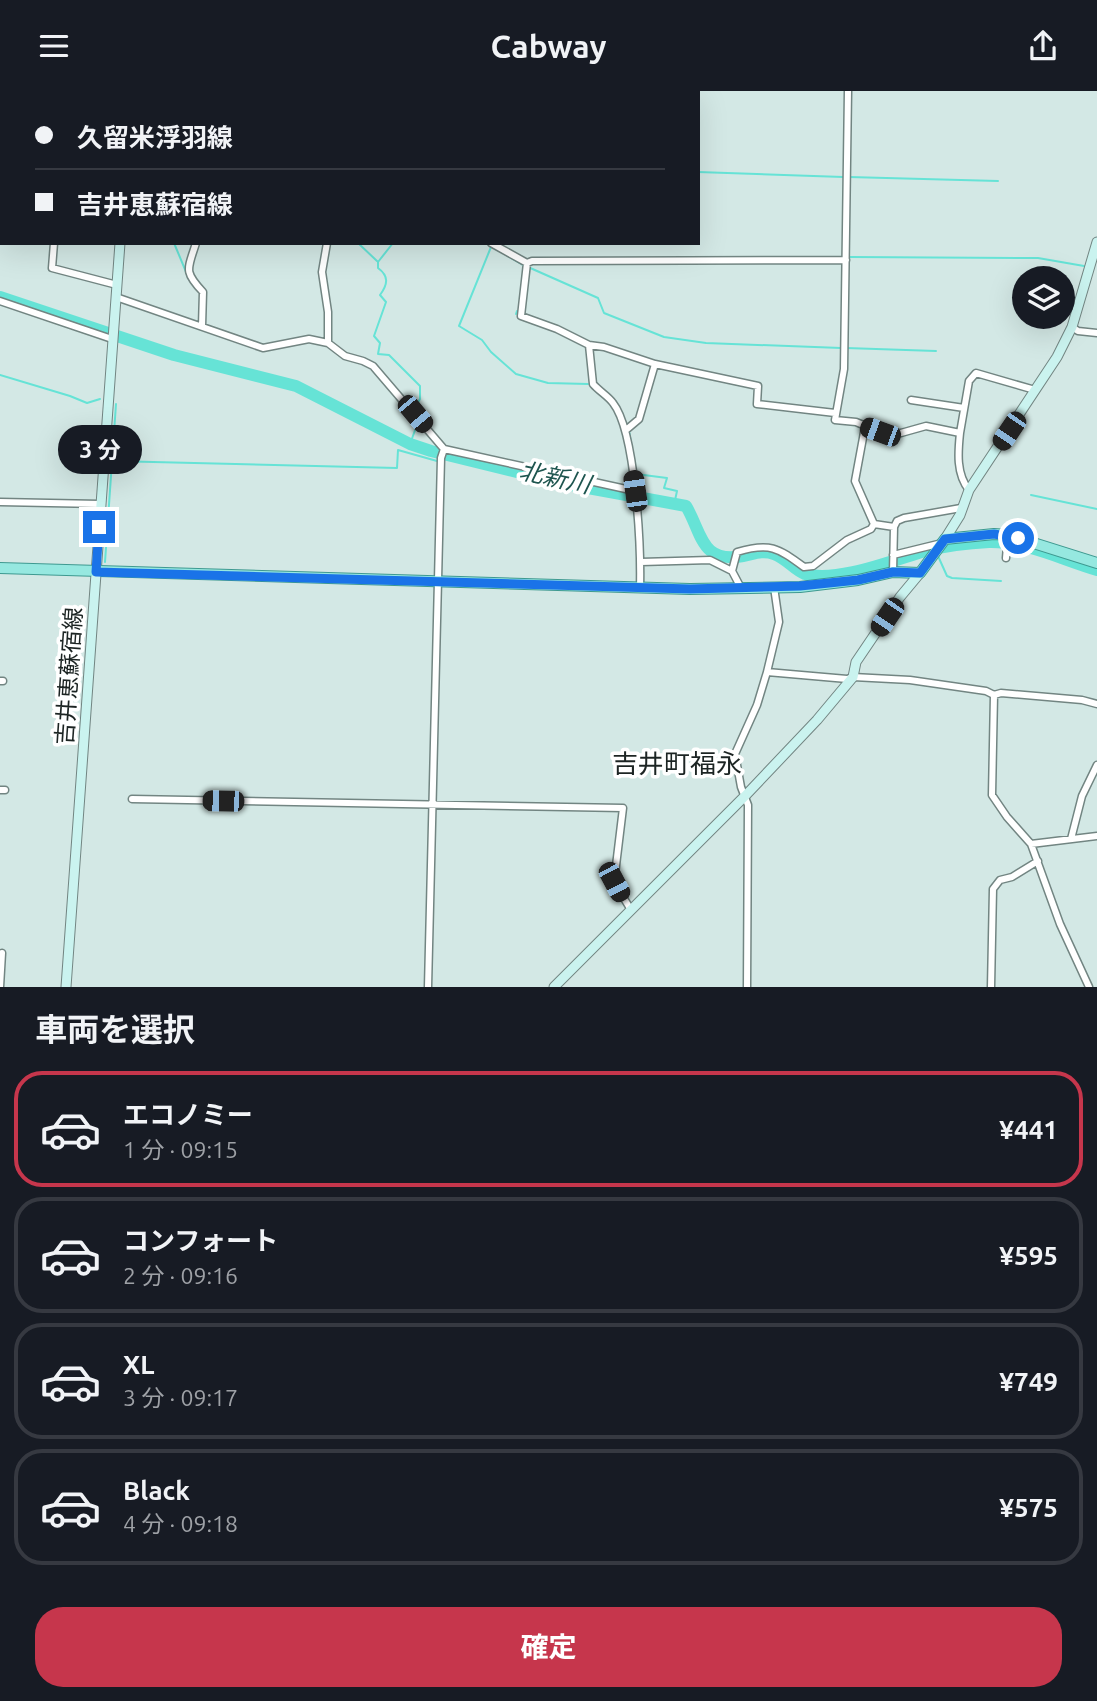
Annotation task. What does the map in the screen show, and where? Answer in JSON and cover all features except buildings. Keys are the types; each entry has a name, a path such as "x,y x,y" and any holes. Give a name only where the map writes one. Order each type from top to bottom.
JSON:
{"main road":[{"path":"1075,317 1097,242"},
{"name":"吉井恵蘇宿線","path":"66,987 120,245"},
{"path":"554,987 745,796 817,720 853,677 856,662 900,597 939,548 960,515 969,490 1057,357 1071,329"},
{"path":"939,548 994,534 1097,563"},
{"path":"0,568 640,588 774,587 846,582 893,569 920,573"}],"street":[{"path":"848,91 844,369 835,420 856,422 891,434 926,426 960,433"},
{"path":"54,245 52,268 117,285"},
{"path":"195,245 188,268 190,278 203,292 202,326"},
{"path":"327,245 322,272 328,312 328,343"},
{"path":"494,245 527,266"},
{"path":"835,413 757,404 758,386 655,364 604,347 589,345 557,329 521,316 527,266 532,261 846,260"},
{"path":"116,297 263,348 309,339 328,343 345,356 373,366 443,452 635,496"},
{"path":"0,301 113,335"},
{"path":"1075,329 1097,333"},
{"path":"589,345 593,384 613,403 628,428 640,588"},
{"path":"628,428 639,419 655,364"},
{"path":"969,490 963,482 959,464 960,433 969,381 976,373 1035,390"},
{"path":"911,400 964,408"},
{"path":"865,426 855,481 874,524"},
{"path":"428,987 443,452"},
{"path":"0,502 100,504"},
{"path":"893,569 894,527 897,521 961,508"},
{"path":"874,524 894,527"},
{"path":"732,571 737,552 756,546 778,548 804,567 813,566 847,540 871,529 874,524"},
{"path":"1006,558 1008,537"},
{"path":"893,555 939,548"},
{"path":"640,562 710,560 732,571 741,588"},
{"path":"747,987 748,805 741,787 736,754 757,705 779,622 774,587"},
{"path":"767,671 847,679 910,680 986,691 994,695 1001,693 1082,700 1097,704"},
{"path":"994,695 992,795 1031,844 1060,924 1089,987"},
{"path":"1071,839 1082,796 1097,765"},
{"path":"132,799 624,808 614,882 631,910"},
{"path":"1031,844 1097,836"},
{"path":"991,987 993,889 1000,880 1012,877 1038,861"},
{"path":"0,987 2,953"}],"waterway":[{"path":"700,172 843,177"},
{"path":"849,177 998,181"},
{"path":"175,245 189,279"},
{"path":"360,245 377,261"},
{"path":"391,245 378,262 378,268 386,280 380,295 386,302 374,336 380,343 378,354 389,355 420,386 420,399 414,409 417,413"},
{"path":"491,247 459,326 482,340 491,352 516,374 548,383 588,384"},
{"path":"498,250 523,265"},
{"path":"850,257 1038,258 1084,266"},
{"path":"528,267 598,298 604,313 664,337 706,343 841,348"},
{"name":"北新川","path":"0,297 174,355 296,386 410,444 431,451 566,484 686,506 704,544 718,555 729,557 770,553 805,574 818,576 849,573 940,548 989,542 1030,548 1097,570"},
{"path":"846,348 936,351"},
{"path":"0,375 87,403 100,399"},
{"path":"105,562 116,404"},
{"path":"410,444 418,422"},
{"path":"629,431 633,455"},
{"path":"112,461 397,468 398,450 437,461"},
{"path":"636,474 667,478 664,488 677,491 674,505"},
{"path":"1031,495 1097,509"},
{"path":"938,556 947,576 952,578 1001,581"}],"district":[{"name":"吉井町福永","path":"677,764"}],"route":[{"path":"99,527 96,572 690,589 800,586 858,580 893,572 920,573 945,539 994,534 1018,538"}]}
